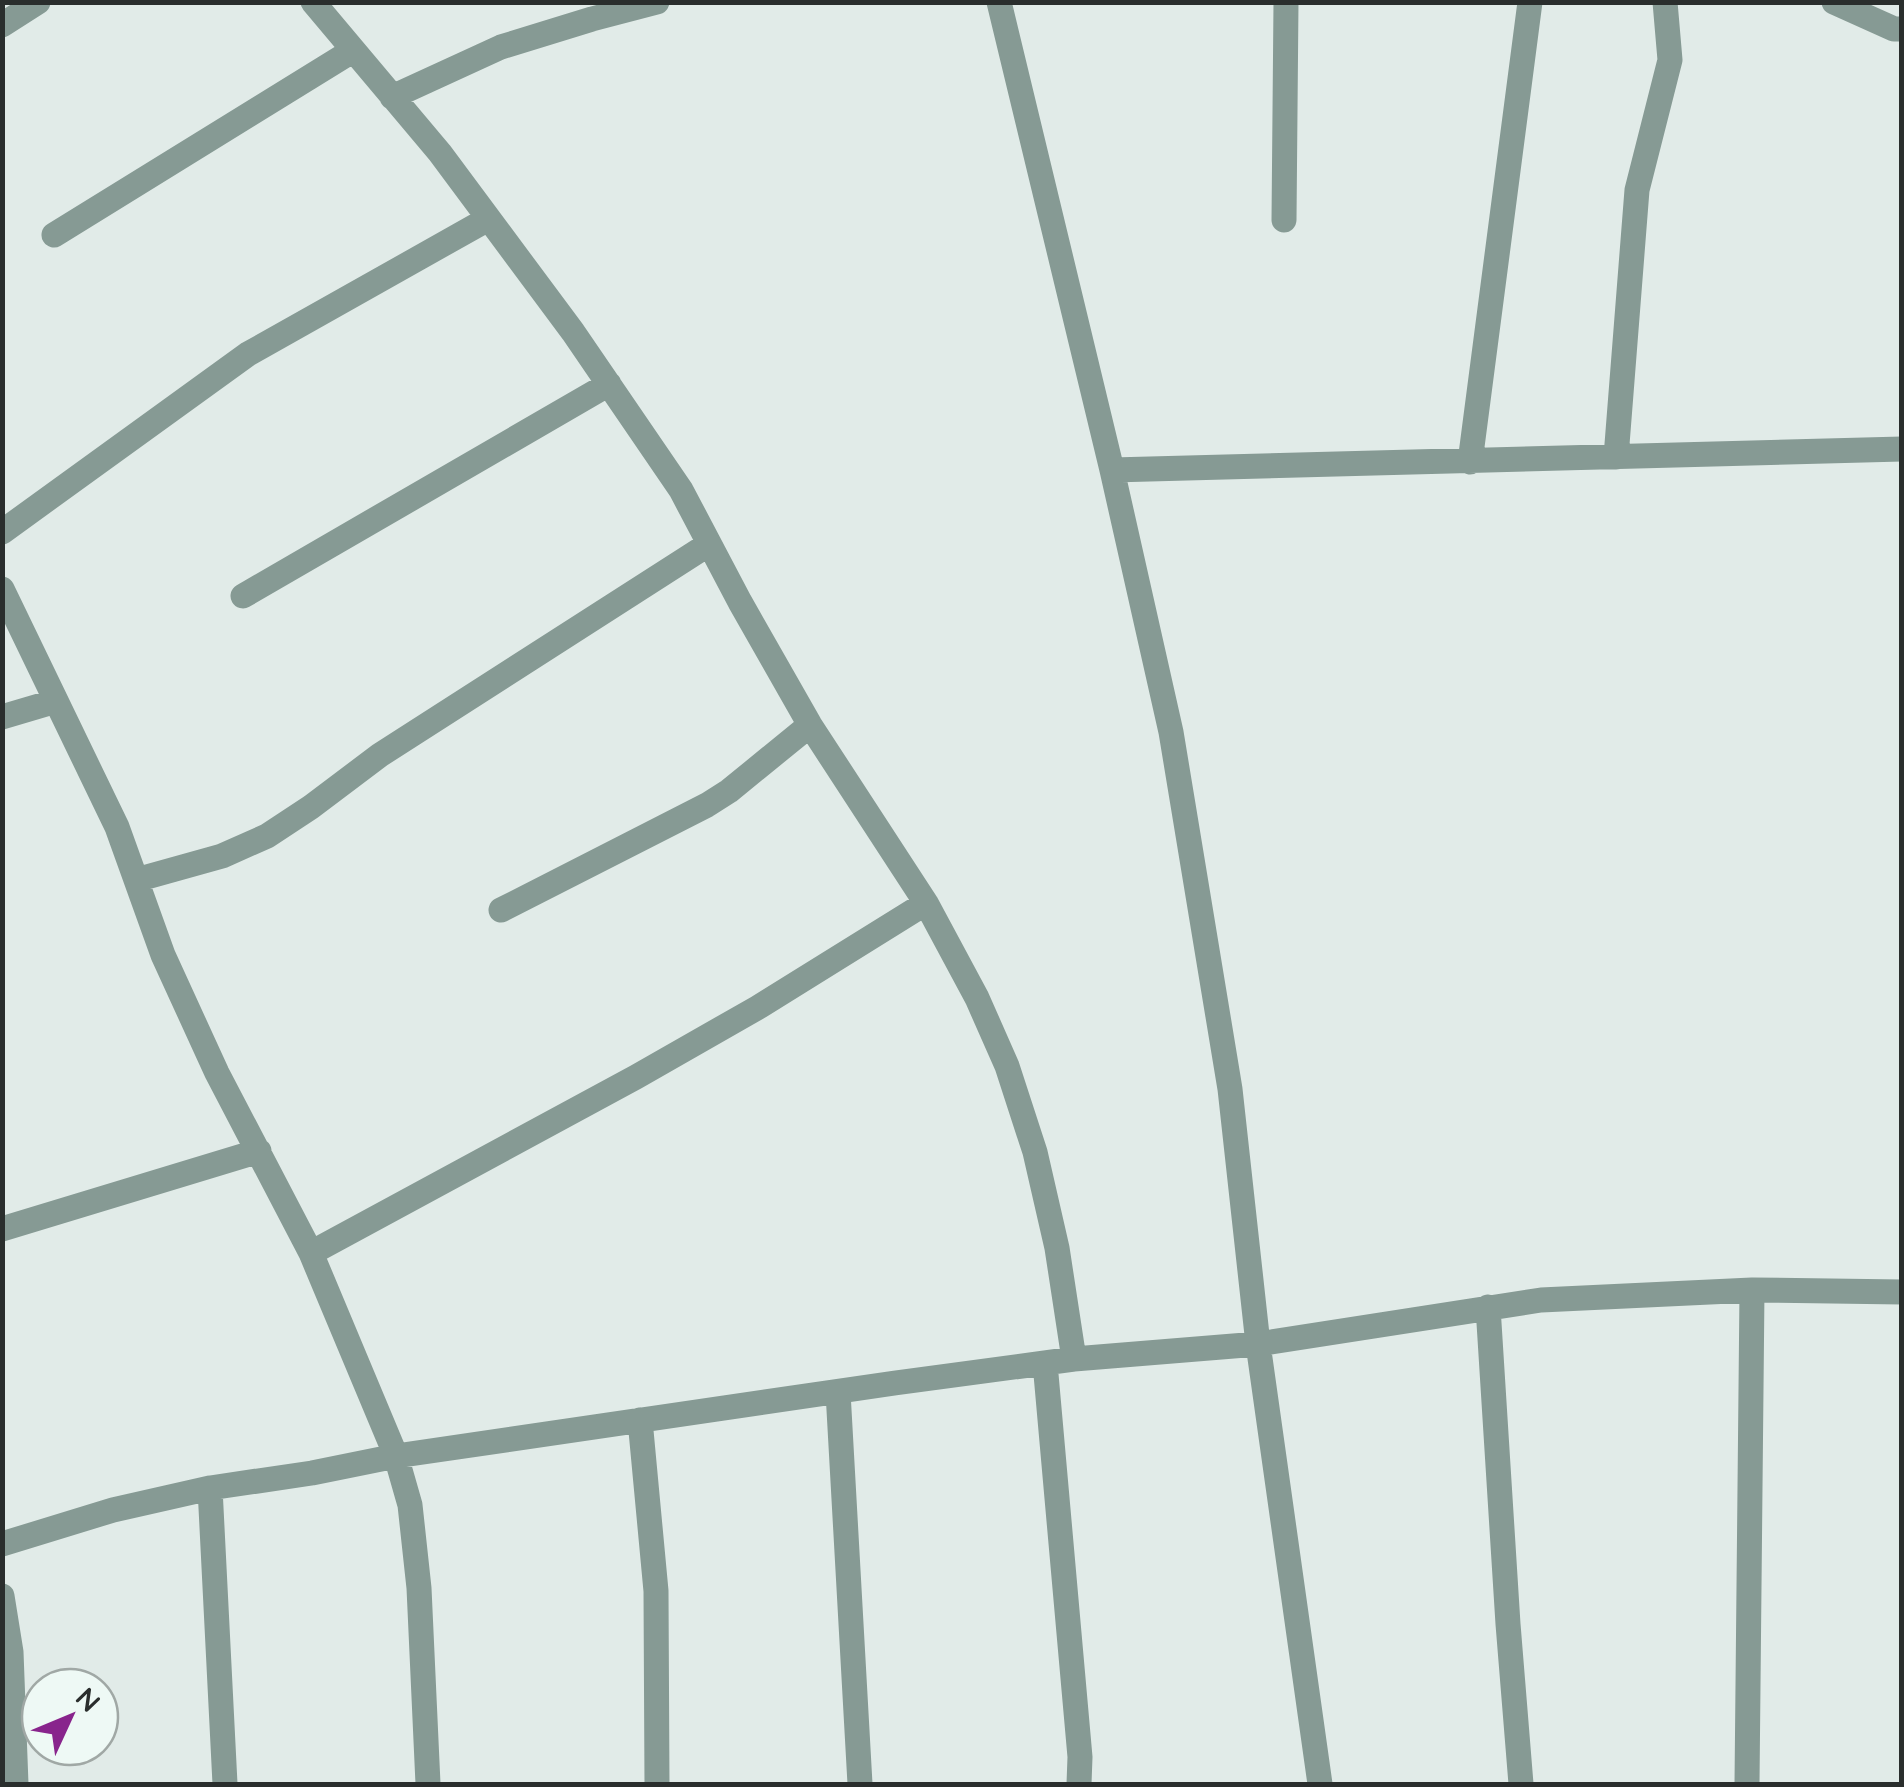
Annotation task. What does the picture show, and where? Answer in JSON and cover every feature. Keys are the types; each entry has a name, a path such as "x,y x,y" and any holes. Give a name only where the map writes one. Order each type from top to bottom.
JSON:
{"street":[{"path":"2,25 38,2"},
{"path":"312,2 440,153 574,332 681,490 810,725 926,904 977,998 1008,1066 1039,1171 1074,1360"},
{"path":"392,97 501,47 657,2"},
{"path":"999,2 1112,470 1174,750 1230,1089 1258,1344 1320,1784"},
{"path":"1284,220 1286,2"},
{"path":"1470,462 1530,2"},
{"path":"1616,457 1638,190 1670,60 1664,2"},
{"path":"1834,2 1902,29"},
{"path":"54,235 352,51"},
{"path":"2,532 248,354 488,219"},
{"path":"244,596 608,384"},
{"path":"1112,470 1902,449"},
{"path":"136,880 222,856 267,836 380,755 709,544"},
{"path":"2,589 116,827 171,972 217,1073 311,1253 396,1456 410,1505 419,1588 428,1784"},
{"path":"2,717 56,701"},
{"path":"501,910 707,805 810,725"},
{"path":"311,1253 757,1008 926,904"},
{"path":"2,1229 259,1151"},
{"path":"2,1544 113,1510 210,1488 396,1456 1046,1363 1258,1344 1540,1300 1752,1290 1902,1292"},
{"path":"1746,1784 1752,1290"},
{"path":"1488,1307 1522,1784"},
{"path":"1046,1363 1080,1757 1079,1784"},
{"path":"838,1392 860,1784"},
{"path":"640,1420 656,1592 656,1784"},
{"path":"210,1488 226,1784"},
{"path":"2,1596 11,1652 16,1784"}]}
